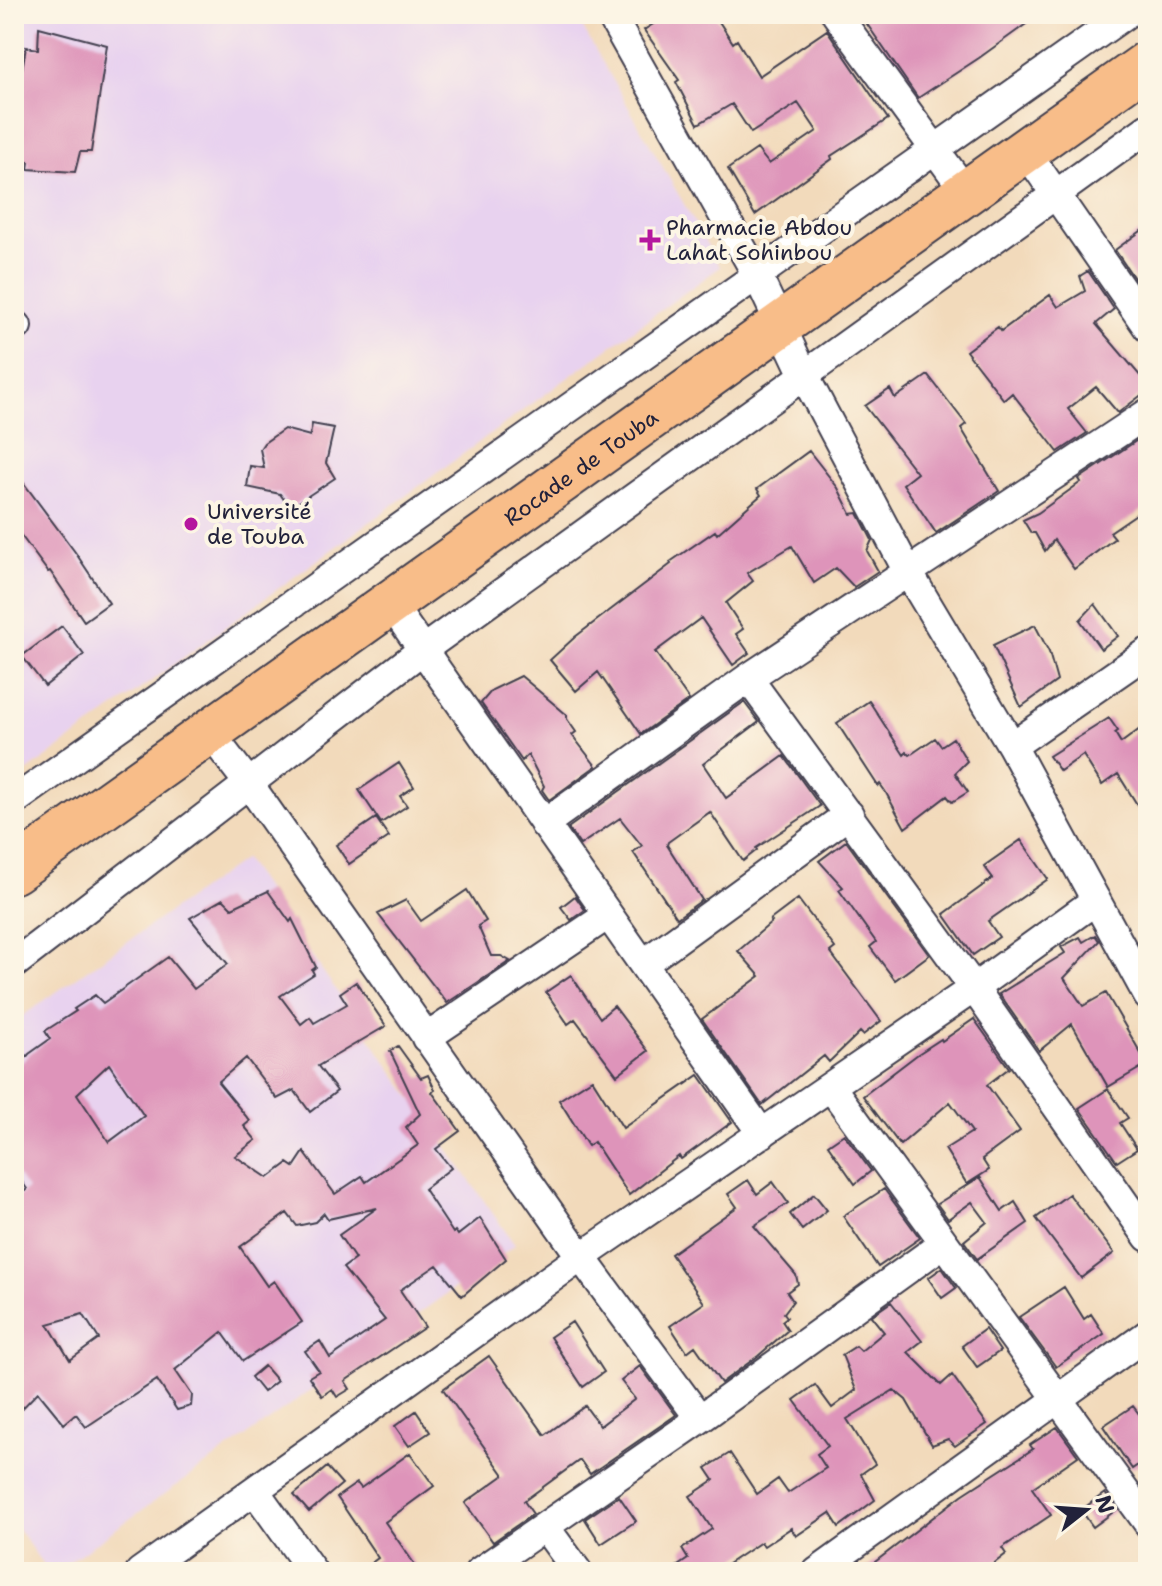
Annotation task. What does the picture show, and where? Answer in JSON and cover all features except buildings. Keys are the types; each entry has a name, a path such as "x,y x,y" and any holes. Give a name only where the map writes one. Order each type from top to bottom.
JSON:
{"main road":[{"name":"Rocade de Touba","path":"14,871 1148,63"}],"street":[{"path":"610,14 757,275 804,375 908,572 1012,746 1148,996"},
{"path":"836,14 966,192"},
{"path":"14,801 1126,14"},
{"path":"14,964 421,651 1148,128"},
{"path":"1025,150 1148,328"},
{"path":"544,824 748,678 1148,413"},
{"path":"390,603 762,1134"},
{"path":"1012,746 1148,652"},
{"path":"748,678 974,988 1148,1237"},
{"path":"209,732 249,784 581,1257 700,1419"},
{"path":"643,964 849,814"},
{"path":"140,1572 581,1257 974,988 1096,900"},
{"path":"426,1038 608,915"},
{"path":"831,1087 1148,1523"},
{"path":"479,1572 700,1419 944,1243"},
{"path":"817,1572 1148,1334"},
{"path":"255,1491 313,1572"},
{"path":"545,1527 578,1572"}],"shaded area":[{"name":"Université de Touba","path":"14,14 575,14 720,267 14,781"},
{"path":"244,859 515,1245 55,1572 48,1572 14,1523 14,1022"}],"place":[{"name":"Pharmacie Abdou Lahat Sohinbou","path":"650,240"},
{"name":"Université de Touba","path":"191,524"}]}
